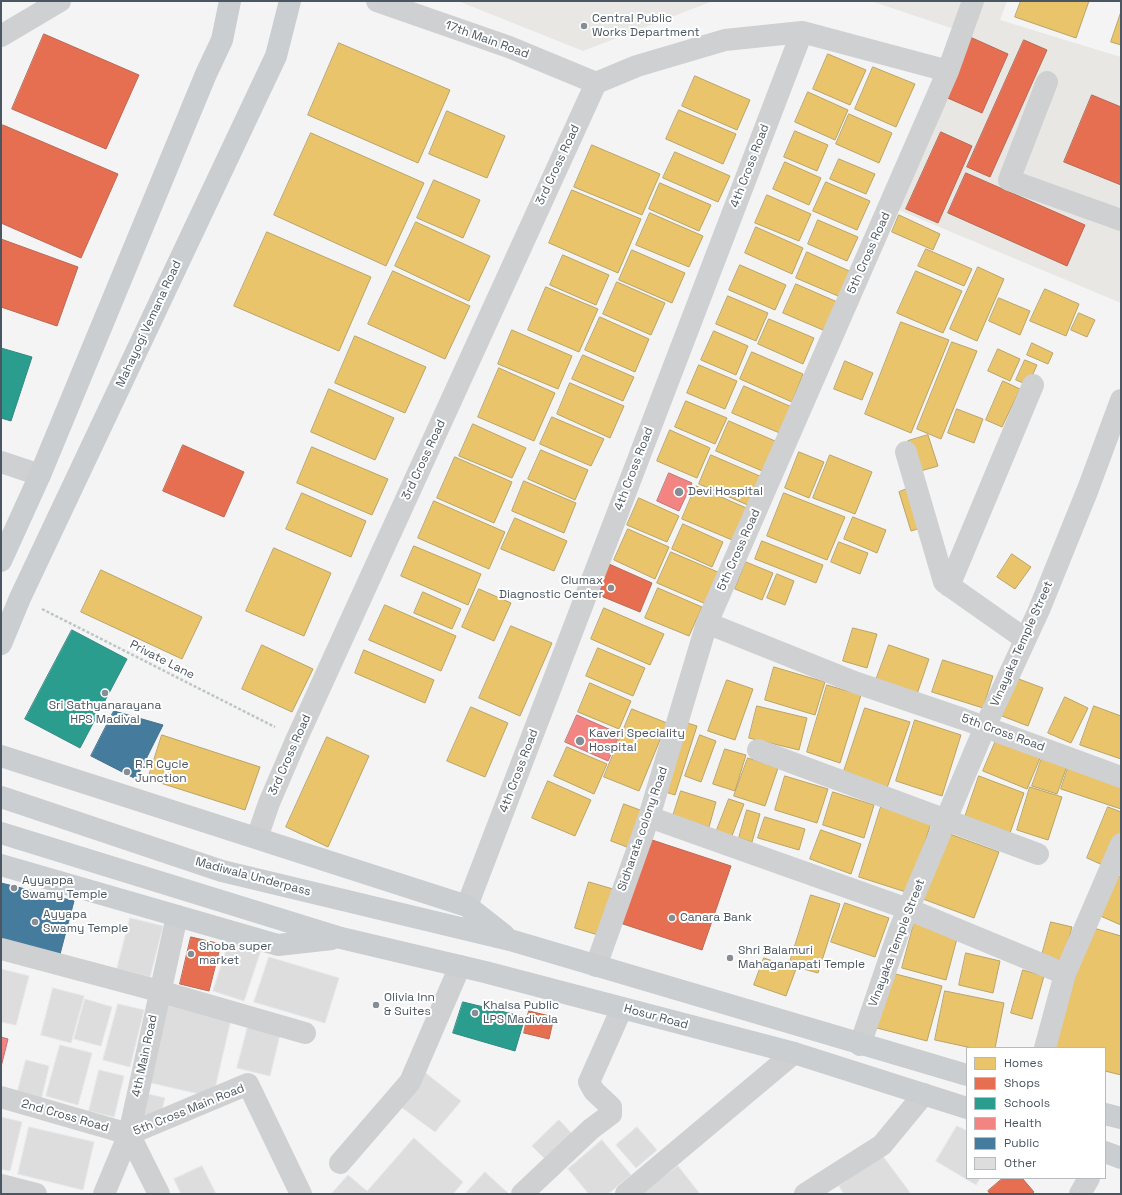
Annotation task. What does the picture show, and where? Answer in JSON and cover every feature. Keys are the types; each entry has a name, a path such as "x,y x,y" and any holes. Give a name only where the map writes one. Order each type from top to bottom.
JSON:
{"main road":[{"path":"1,561 40,475 206,74 222,40 230,1"},
{"name":"Mahayogi Vemana Road","path":"1,644 20,598 276,56 290,1"},
{"path":"1,756 467,906 510,940 966,1076"},
{"name":"Madiwala Underpass","path":"1,797 222,871 510,940"},
{"path":"1,833 342,938"},
{"path":"1,865 278,945 342,938"},
{"name":"Hosur Road","path":"342,938 460,966 794,1053 966,1108"},
{"path":"1106,1114 1121,1118"},
{"path":"1106,1152 1121,1158"}],"street":[{"path":"1,36 60,1"},
{"name":"17th Main Road","path":"377,1 509,47 596,83"},
{"name":"5th Cross Road","path":"973,1 948,71 707,623 854,682 1121,776"},
{"path":"596,83 638,66 725,40 802,32 948,71"},
{"name":"4th Cross Road","path":"467,906 802,32"},
{"path":"1047,82 1009,180 1121,220"},
{"name":"3rd Cross Road","path":"257,838 269,803 297,738 596,83"},
{"path":"949,586 1033,385"},
{"name":"Vinayaka Temple Street","path":"860,1045 908,909 985,727 1025,640 1088,489 1121,400"},
{"path":"906,452 944,582 1025,640"},
{"path":"1,462 40,475"},
{"name":"Sidharata colony Road","path":"596,966 649,817 707,623"},
{"path":"758,750 1038,854"},
{"path":"649,817 908,909 1066,974"},
{"path":"1045,1047 1066,974 1121,844"},
{"name":"4th Main Road","path":"104,1194 129,1134 159,991 177,916"},
{"path":"1,948 159,991 305,1034"},
{"path":"340,1163 410,1082 460,966"},
{"path":"522,1194 591,1129 611,1114 611,1107 594,1091 589,1082 622,1008"},
{"path":"626,1194 794,1053"},
{"name":"5th Cross Main Road","path":"129,1134 248,1084 301,1194"},
{"path":"805,1194 827,1188 882,1145 924,1094"},
{"name":"2nd Cross Road","path":"1,1097 129,1134"},
{"path":"129,1134 159,1194"},
{"path":"1080,1194 1088,1179"},
{"path":"1,1185 36,1194"}],"path":[{"name":"Private Lane","path":"20,598 297,738"}],"shaded area":[{"name":"Central Public Works Department","path":"458,1 713,1 583,51"},
{"path":"871,1 1007,1 1000,20 1121,57 1121,303 894,208 966,33"}],"building: Homes":[{"path":"1021,1 1089,1 1076,38 1015,17"},
{"path":"1121,12 1121,45 1111,42"},
{"path":"339,43 450,90 418,163 308,115"},
{"path":"828,54 866,70 850,105 813,89"},
{"path":"873,67 915,84 896,127 855,109"},
{"path":"695,76 750,100 737,130 682,106"},
{"path":"808,92 848,110 835,140 795,122"},
{"path":"679,110 736,134 723,164 666,139"},
{"path":"447,111 505,136 487,178 429,154"},
{"path":"849,114 892,133 879,163 836,144"},
{"path":"795,131 828,145 817,171 784,157"},
{"path":"311,133 424,183 386,266 274,215"},
{"path":"592,145 660,174 642,215 574,187"},
{"path":"675,152 730,176 718,202 663,178"},
{"path":"839,159 875,174 866,194 830,179"},
{"path":"785,162 821,178 809,205 773,189"},
{"path":"434,180 480,200 463,238 417,218"},
{"path":"826,182 870,201 857,230 813,211"},
{"path":"660,183 711,205 699,231 649,209"},
{"path":"572,190 641,219 618,273 549,243"},
{"path":"767,195 811,214 799,241 755,223"},
{"path":"650,213 703,236 689,267 636,245"},
{"path":"899,215 940,234 933,250 892,232"},
{"path":"818,220 858,237 847,261 808,244"},
{"path":"416,222 490,256 469,301 395,266"},
{"path":"756,227 803,248 792,274 745,253"},
{"path":"267,232 371,277 339,351 234,306"},
{"path":"926,249 972,269 964,286 918,266"},
{"path":"632,250 685,273 672,303 619,280"},
{"path":"807,252 856,274 845,299 796,278"},
{"path":"563,255 609,275 596,305 550,285"},
{"path":"740,265 786,285 775,310 729,290"},
{"path":"978,267 1004,279 977,341 950,329"},
{"path":"393,271 470,306 445,359 368,324"},
{"path":"916,271 962,291 943,333 897,313"},
{"path":"617,282 665,303 651,335 603,314"},
{"path":"796,284 842,304 830,333 783,313"},
{"path":"546,287 598,309 579,352 528,330"},
{"path":"1045,289 1079,304 1066,336 1030,321"},
{"path":"728,296 768,313 756,341 716,324"},
{"path":"999,298 1030,311 1020,335 989,321"},
{"path":"1079,313 1095,320 1087,337 1071,330"},
{"path":"600,317 649,339 635,372 585,350"},
{"path":"769,319 814,338 803,364 758,344"},
{"path":"901,322 949,340 911,433 865,414"},
{"path":"512,330 572,356 558,389 498,364"},
{"path":"714,331 748,346 736,375 701,360"},
{"path":"355,336 426,367 405,413 335,383"},
{"path":"952,342 977,351 941,439 917,429"},
{"path":"1032,343 1053,353 1048,364 1027,355"},
{"path":"998,349 1020,359 1010,381 988,371"},
{"path":"752,352 803,374 792,402 740,379"},
{"path":"583,355 634,377 623,401 572,379"},
{"path":"1025,360 1037,365 1028,385 1016,380"},
{"path":"845,361 873,373 862,400 834,389"},
{"path":"699,365 737,381 725,409 687,393"},
{"path":"499,368 555,393 534,441 478,417"},
{"path":"1003,381 1020,389 1002,427 986,420"},
{"path":"570,383 624,406 610,438 557,414"},
{"path":"744,386 794,408 782,434 732,413"},
{"path":"329,389 394,418 375,460 311,432"},
{"path":"686,401 727,418 715,444 675,427"},
{"path":"957,409 983,419 974,443 948,433"},
{"path":"552,417 604,439 591,466 540,444"},
{"path":"729,421 782,444 769,474 716,451"},
{"path":"473,424 526,448 512,478 459,456"},
{"path":"670,430 710,448 697,478 657,461"},
{"path":"928,435 938,466 917,472 908,441"},
{"path":"312,447 388,479 372,515 297,483"},
{"path":"541,450 588,470 575,500 528,479"},
{"path":"799,452 824,462 809,498 785,488"},
{"path":"711,455 762,477 750,506 699,484"},
{"path":"830,455 872,472 855,514 813,498"},
{"path":"455,457 512,482 494,523 437,498"},
{"path":"524,481 576,503 564,533 512,511"},
{"path":"696,486 751,510 737,542 682,519"},
{"path":"912,487 924,527 911,531 899,492"},
{"path":"302,493 366,521 351,557 286,529"},
{"path":"784,493 845,517 827,560 767,536"},
{"path":"639,498 679,516 667,542 627,525"},
{"path":"434,501 505,532 489,569 418,538"},
{"path":"853,517 886,530 877,553 844,539"},
{"path":"515,518 567,541 554,571 501,549"},
{"path":"683,524 723,542 712,567 672,549"},
{"path":"628,529 669,547 655,579 614,560"},
{"path":"762,541 823,565 816,583 755,559"},
{"path":"839,542 868,553 860,574 831,562"},
{"path":"414,546 481,574 468,605 401,576"},
{"path":"274,548 331,573 304,636 246,611"},
{"path":"671,552 720,573 706,604 657,583"},
{"path":"1012,554 1031,567 1015,589 997,577"},
{"path":"746,562 773,573 762,600 735,589"},
{"path":"101,570 202,617 182,659 81,612"},
{"path":"777,574 794,581 785,605 767,598"},
{"path":"658,588 702,607 689,636 645,618"},
{"path":"479,589 511,603 494,641 462,627"},
{"path":"423,592 461,609 452,629 414,613"},
{"path":"385,605 456,636 441,671 369,640"},
{"path":"604,608 664,634 650,665 591,639"},
{"path":"511,626 552,643 520,716 479,698"},
{"path":"853,628 877,634 867,668 843,661"},
{"path":"262,645 313,669 292,712 242,689"},
{"path":"889,645 929,659 917,694 876,680"},
{"path":"598,648 645,668 633,696 586,676"},
{"path":"364,650 434,680 425,703 355,673"},
{"path":"943,660 993,676 983,708 932,692"},
{"path":"774,667 825,682 815,715 765,700"},
{"path":"1016,678 1043,688 1028,726 1002,716"},
{"path":"727,680 753,689 735,740 708,731"},
{"path":"590,683 631,701 619,729 578,712"},
{"path":"827,685 861,695 840,763 807,752"},
{"path":"1065,697 1088,708 1071,743 1048,733"},
{"path":"757,706 807,718 799,750 749,738"},
{"path":"1094,706 1121,716 1121,759 1080,745"},
{"path":"471,707 508,723 485,777 447,761"},
{"path":"865,708 910,722 887,788 843,774"},
{"path":"632,709 667,723 639,791 604,777"},
{"path":"915,720 961,735 942,796 896,781"},
{"path":"681,721 697,726 675,795 659,790"},
{"path":"162,735 260,767 245,810 148,779"},
{"path":"700,735 716,741 701,782 685,776"},
{"path":"327,737 369,756 328,847 286,827"},
{"path":"997,738 1041,756 1027,789 983,771"},
{"path":"567,747 607,764 594,794 554,776"},
{"path":"725,749 746,755 735,791 713,784"},
{"path":"748,758 778,768 765,806 734,796"},
{"path":"1042,758 1067,766 1057,794 1032,786"},
{"path":"1069,765 1121,783 1121,809 1061,789"},
{"path":"785,776 828,789 817,823 775,810"},
{"path":"979,776 1024,793 1010,833 965,817"},
{"path":"548,781 591,800 575,836 532,818"},
{"path":"1030,787 1062,797 1048,840 1017,830"},
{"path":"681,791 716,802 709,827 673,816"},
{"path":"833,792 874,805 864,838 823,825"},
{"path":"729,799 744,804 730,841 715,835"},
{"path":"624,804 648,813 635,850 611,841"},
{"path":"881,807 931,823 909,893 859,877"},
{"path":"1108,807 1121,812 1121,840 1109,868 1087,858"},
{"path":"747,810 760,814 752,842 739,838"},
{"path":"765,817 805,829 799,850 758,838"},
{"path":"821,830 861,844 851,874 810,859"},
{"path":"947,833 999,852 974,918 923,899"},
{"path":"1115,874 1121,877 1121,925 1098,915"},
{"path":"589,882 613,889 598,935 575,928"},
{"path":"811,895 840,904 818,973 789,965"},
{"path":"845,903 889,918 875,957 831,942"},
{"path":"915,920 959,931 946,980 902,968"},
{"path":"1051,922 1072,927 1063,961 1042,955"},
{"path":"1090,927 1121,936 1121,1075 1106,1071 1106,1047 1055,1047"},
{"path":"966,953 1000,961 993,993 959,985"},
{"path":"764,958 796,969 786,996 754,985"},
{"path":"1023,970 1044,976 1032,1019 1011,1013"},
{"path":"888,972 942,986 927,1041 873,1027"},
{"path":"945,991 1004,1003 995,1047 967,1047 935,1040"}],"building: Shops":[{"path":"44,34 139,75 106,149 12,109"},
{"path":"970,37 1008,54 982,113 943,96"},
{"path":"1024,40 1047,50 990,177 967,167"},
{"path":"1092,95 1121,107 1121,185 1064,162"},
{"path":"3,125 118,174 81,258 1,223 1,129"},
{"path":"941,132 972,146 938,223 906,209"},
{"path":"966,173 1085,225 1067,266 948,213"},
{"path":"1,239 78,267 57,326 1,307"},
{"path":"183,445 244,472 224,517 163,491"},
{"path":"609,564 652,583 640,612 596,594"},
{"path":"643,837 731,866 702,950 614,921"},
{"path":"191,937 221,944 209,991 180,984"},
{"path":"529,1011 554,1017 549,1039 524,1033"},
{"path":"1002,1179 1023,1179 1034,1192 1031,1194 990,1194 988,1191"}],"building: Schools":[{"path":"1,348 32,357 11,421 1,418"},
{"path":"72,630 127,659 80,748 25,719"},
{"path":"463,1002 525,1017 515,1051 453,1033"}],"building: Health":[{"path":"669,473 692,483 679,511 657,501"},
{"path":"577,715 620,734 608,761 565,742"},
{"path":"1,1037 8,1039 1,1067"}],"building: Public":[{"path":"114,711 163,725 136,779 91,756"},
{"name":"Ayyapa Swamy Temple","path":"1,883 74,901 59,958 1,944"}],"building: Other":[{"path":"130,918 163,926 150,977 117,969"},
{"path":"230,939 261,950 244,1001 213,991"},
{"path":"269,957 339,978 325,1023 254,1002"},
{"path":"1,969 29,976 16,1025 1,1022"},
{"path":"53,988 84,996 71,1043 41,1035"},
{"path":"85,999 112,1007 101,1046 74,1039"},
{"path":"165,1003 231,1019 213,1097 147,1082"},
{"path":"118,1004 144,1010 130,1067 103,1060"},
{"path":"248,1026 280,1034 270,1076 237,1068"},
{"path":"60,1045 92,1053 78,1105 46,1096"},
{"path":"26,1060 49,1066 41,1100 17,1094"},
{"path":"99,1070 124,1076 114,1117 89,1111"},
{"path":"423,1071 461,1101 435,1132 397,1104"},
{"path":"144,1093 165,1098 159,1120 138,1115"},
{"path":"1,1117 22,1122 10,1171 1,1169"},
{"path":"559,1120 578,1140 551,1165 532,1146"},
{"path":"957,1126 966,1130 966,1179 936,1161"},
{"path":"29,1127 94,1142 83,1190 18,1174"},
{"path":"637,1127 657,1150 636,1168 616,1145"},
{"path":"414,1138 463,1182 453,1194 331,1194 348,1175 367,1191"},
{"path":"602,1140 631,1175 608,1194 589,1194 568,1169"},
{"path":"882,1155 911,1194 844,1194 839,1186"},
{"path":"202,1166 216,1194 181,1194 174,1179"},
{"path":"678,1166 700,1194 640,1194"},
{"path":"485,1172 509,1194 465,1194"},
{"path":"966,1179 979,1179 976,1185"}],"place":[{"name":"Central Public Works Department","path":"584,26"},
{"name":"Devi Hospital","path":"679,492"},
{"name":"Clumax Diagnostic Center","path":"611,588"},
{"name":"Sri Sathyanarayana HPS Madival","path":"105,693"},
{"name":"Kaveri Speciality Hospital","path":"580,741"},
{"name":"R.R Cycle Junction","path":"127,772"},
{"name":"Ayyappa Swamy Temple","path":"14,888"},
{"name":"Canara Bank","path":"672,918"},
{"name":"Ayyapa Swamy Temple","path":"35,922"},
{"name":"Shoba super market","path":"191,954"},
{"name":"Shri Balamuri Mahaganapati Temple","path":"730,958"},
{"name":"Olivia Inn & Suites","path":"376,1005"},
{"name":"Khalsa Public LPS Madivala","path":"475,1013"}]}
